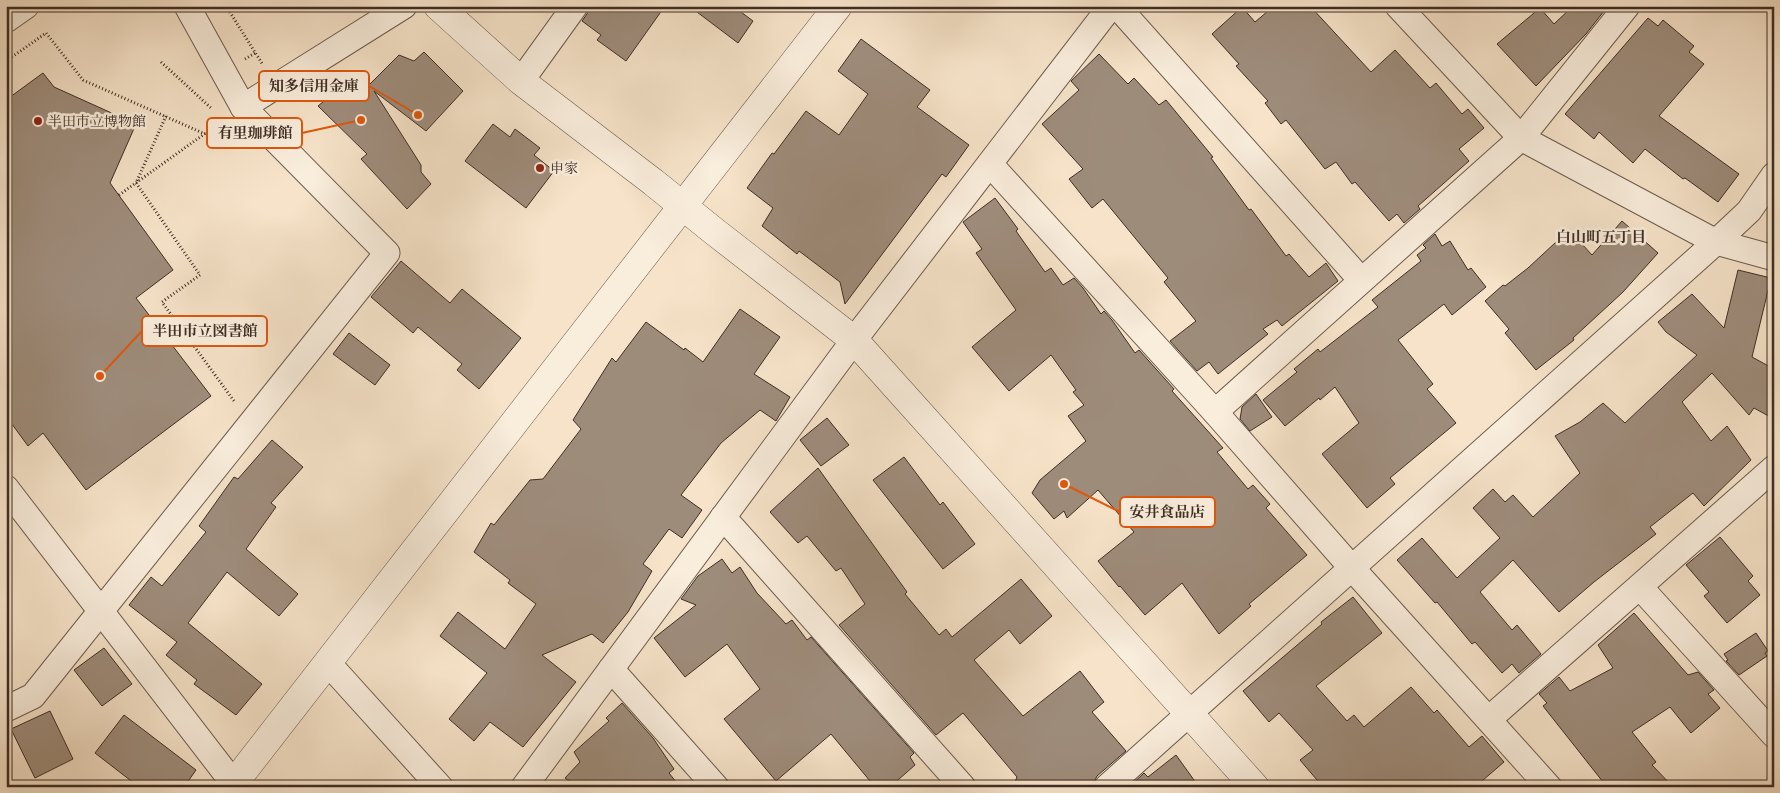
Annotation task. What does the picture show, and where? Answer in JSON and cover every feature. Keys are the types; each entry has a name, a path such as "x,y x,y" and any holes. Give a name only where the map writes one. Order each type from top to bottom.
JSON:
{"street":[{"path":"6,20 26,6"},
{"path":"6,709 33,696 387,253 234,113 187,6"},
{"path":"234,113 404,6"},
{"path":"438,6 521,81 654,182 854,340 1255,787"},
{"path":"521,81 575,6"},
{"path":"6,488 233,785 838,6"},
{"path":"524,787 854,340 1111,6"},
{"path":"1117,6 1361,280"},
{"path":"1398,6 1521,138 1716,242 1774,258"},
{"path":"1215,412 1521,138 1627,6"},
{"path":"990,164 1215,412 1351,567 1549,787"},
{"path":"1107,787 1716,242 1749,211 1774,175"},
{"path":"1488,719 1774,468"},
{"path":"723,517 964,787"},
{"path":"1640,587 1774,735"},
{"path":"328,663 440,787"},
{"path":"610,669 716,787"}],"path":[{"path":"226,6 265,68"},
{"path":"6,61 46,33 83,80 205,134"},
{"path":"161,62 218,113"},
{"path":"119,195 234,113"},
{"path":"136,183 166,116"},
{"path":"136,183 200,275 162,302 251,424"}],"building":[{"path":"589,6 665,6 626,61 597,40 601,35 582,21 587,14"},
{"path":"689,6 733,6 753,21 738,43"},
{"path":"1274,6 1310,6 1371,72 1395,50 1430,88 1436,83 1462,114 1468,109 1484,128 1459,149 1469,161 1418,206 1420,209 1404,223 1397,214 1389,221 1355,182 1352,184 1336,162 1325,169 1286,120 1281,124 1265,103 1268,101 1236,66 1239,64 1212,34 1242,7 1255,22"},
{"path":"1573,6 1608,6 1586,34 1536,86 1497,44 1540,8 1554,24"},
{"path":"1648,18 1658,26 1663,20 1694,46 1689,52 1704,64 1659,116 1739,174 1718,202 1685,178 1683,179 1645,149 1633,163 1599,132 1594,139 1565,114"},
{"path":"861,39 930,90 917,107 969,145 946,177 942,174 845,304 840,282 799,251 797,254 762,226 773,208 747,188 806,111 839,135 868,94 838,71"},
{"path":"424,52 463,91 426,131 374,91 421,165 421,172 431,184 407,209 361,159 367,154 318,106 339,89 343,93 349,88 357,97 399,55 414,61"},
{"path":"1099,54 1128,84 1134,78 1159,105 1166,100 1213,157 1211,158 1249,210 1251,209 1286,256 1289,254 1309,277 1326,263 1338,281 1282,326 1277,320 1263,329 1268,334 1218,374 1209,362 1197,371 1170,341 1196,321 1164,282 1168,278 1103,199 1092,208 1069,179 1083,169 1042,124 1079,90 1071,81"},
{"path":"43,73 54,87 136,124 110,183 173,270 136,298 211,396 86,490 43,433 28,446 6,416 6,100"},
{"path":"493,124 510,137 515,129 540,148 534,155 554,171 526,208 465,161"},
{"path":"995,198 1018,229 1016,231 1045,272 1051,268 1063,285 1074,278 1101,314 1104,311 1112,320 1135,353 1139,350 1174,389 1172,391 1223,448 1217,452 1248,489 1253,485 1270,504 1266,508 1307,555 1249,604 1251,606 1219,634 1182,583 1145,615 1119,587 1098,561 1134,532 1098,490 1067,518 1064,511 1054,519 1032,493 1040,480 1086,441 1068,416 1084,405 1073,392 1076,390 1051,355 1009,391 972,347 1016,310 976,253 982,249 963,222"},
{"path":"1622,221 1658,253 1623,292 1573,338 1574,340 1536,370 1505,333 1509,329 1485,301 1503,285 1505,286 1528,268 1569,230 1592,255"},
{"path":"1435,234 1442,246 1450,241 1468,270 1471,268 1486,287 1452,315 1444,304 1398,340 1433,384 1427,389 1456,423 1390,478 1395,484 1367,508 1322,454 1359,423 1335,387 1285,426 1263,400 1297,372 1294,369 1318,349 1320,352 1378,307 1372,300 1421,261 1417,255 1426,248 1423,245"},
{"path":"401,261 450,303 462,289 521,338 479,389 457,370 462,364 418,327 413,333 371,297"},
{"path":"1738,270 1771,278 1752,357 1774,369 1774,419 1754,408 1749,415 1712,373 1682,402 1711,441 1727,426 1751,460 1704,506 1693,493 1650,527 1656,534 1559,612 1513,560 1480,592 1512,630 1517,625 1541,654 1519,673 1512,664 1502,673 1475,642 1472,644 1437,602 1435,603 1397,560 1422,538 1457,578 1500,538 1473,508 1493,489 1505,502 1513,495 1533,517 1580,473 1555,436 1580,422 1603,403 1625,423 1697,355 1666,332 1658,322 1692,294 1724,328"},
{"path":"740,309 780,337 754,374 790,397 776,421 760,410 721,443 681,495 702,510 682,538 669,529 643,564 652,571 628,612 603,643 592,634 542,655 576,682 523,747 490,722 474,741 449,719 487,673 440,636 458,612 505,649 536,604 508,583 510,580 474,552 491,523 494,525 530,480 543,479 581,429 573,420 612,358 616,362 646,322 703,362"},
{"path":"349,333 390,365 375,385 333,354"},
{"path":"1256,394 1272,417 1250,431 1240,419 1242,407"},
{"path":"827,418 849,445 821,466 800,440"},
{"path":"272,440 303,467 271,503 276,507 246,549 298,594 279,616 227,572 188,623 262,684 236,715 194,684 197,680 166,655 177,642 129,605 151,577 162,586 206,532 199,526 234,477 238,479"},
{"path":"904,457 940,505 943,502 975,544 943,569 873,480"},
{"path":"818,468 907,592 905,594 939,635 946,629 952,637 1021,579 1052,616 1020,644 1009,630 974,660 1023,716 1080,671 1104,702 1092,712 1126,751 1097,776 1093,787 1013,787 1017,777 963,713 936,735 839,625 865,604 841,568 836,571 807,536 798,543 770,512"},
{"path":"1720,537 1753,576 1748,581 1760,595 1727,623 1704,596 1709,592 1686,565"},
{"path":"722,559 732,573 740,567 757,593 786,624 792,620 807,640 811,637 914,753 910,757 915,765 890,787 875,787 831,734 776,781 724,719 760,689 727,644 685,677 654,638 696,605 681,599 698,576"},
{"path":"1353,597 1382,633 1316,686 1347,721 1354,715 1364,727 1411,687 1434,713 1437,710 1469,747 1482,736 1504,762 1475,787 1323,787 1300,760 1313,750 1279,713 1269,722 1243,691 1322,624 1321,622"},
{"path":"1634,613 1688,675 1698,672 1714,690 1708,694 1720,708 1691,733 1670,707 1632,732 1656,762 1652,765 1673,787 1607,787 1543,706 1547,703 1539,694 1559,677 1570,691 1613,668 1598,645"},
{"path":"1756,633 1768,651 1765,653 1767,656 1739,675 1726,661 1728,660 1724,654"},
{"path":"104,648 132,684 102,706 74,670"},
{"path":"622,703 653,738 674,769 669,773 680,787 578,787 565,778 580,762 574,752 609,721 606,718"},
{"path":"50,711 73,759 35,778 11,729"},
{"path":"124,715 196,770 184,787 139,787 95,753"},
{"path":"1176,755 1199,787 1129,787 1144,773 1148,777"}],"place":[{"name":"知多信用金庫","path":"418,115"},
{"name":"有里珈琲館","path":"361,120"},
{"name":"半田市立博物館","path":"38,121"},
{"name":"申家","path":"540,168"},
{"name":"半田市立図書館","path":"100,376"},
{"name":"安井食品店","path":"1064,484"}],"district":[{"name":"白山町五丁目","path":"1601,237"}]}
